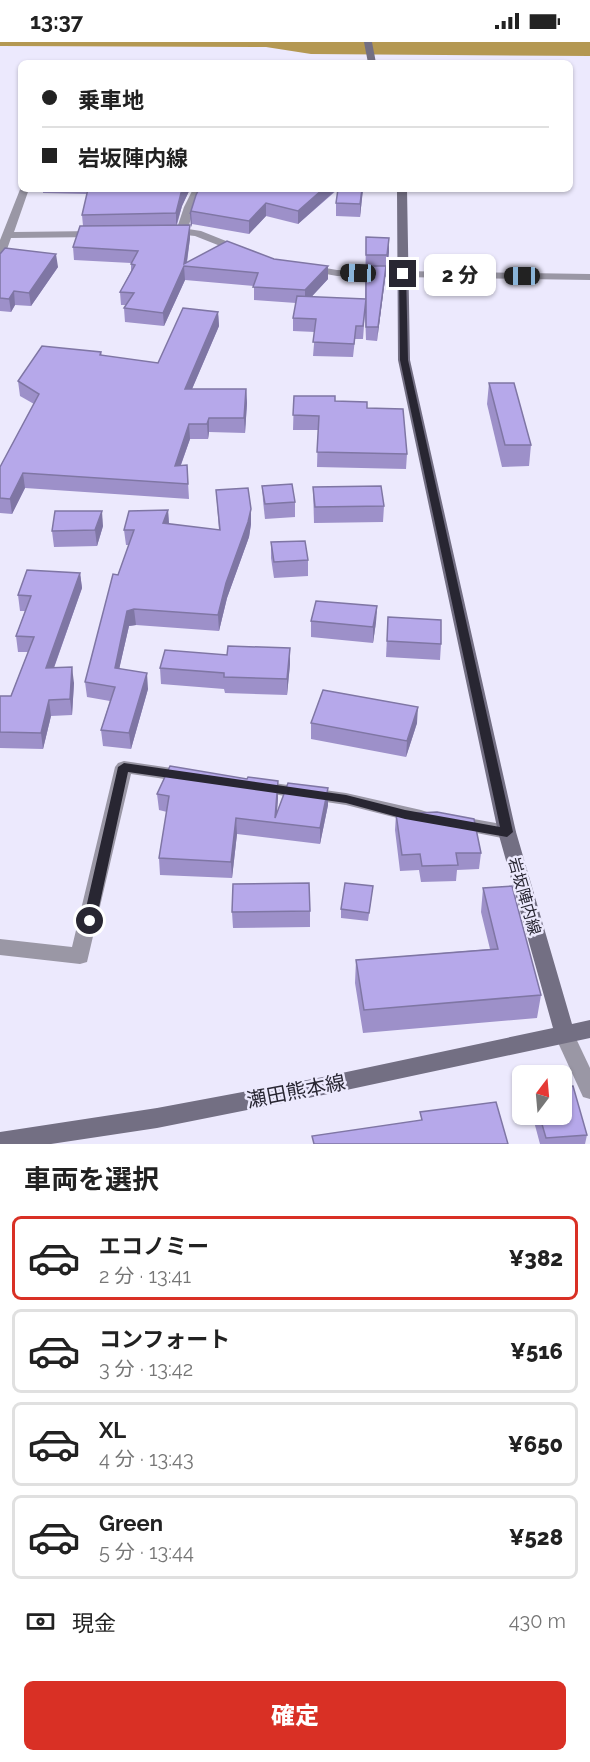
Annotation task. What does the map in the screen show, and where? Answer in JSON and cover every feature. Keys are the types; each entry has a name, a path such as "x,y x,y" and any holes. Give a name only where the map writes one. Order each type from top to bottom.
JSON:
{"main road":[{"path":"368,42 372,60"},
{"name":"岩坂陣内線","path":"402,192 404,360 507,832 565,1036"},
{"name":"瀬田熊本線","path":"0,1142 157,1118 565,1036 590,1029"}],"street":[{"path":"0,255 23,192"},
{"path":"182,231 189,207 196,192"},
{"path":"159,232 197,232 253,255"},
{"path":"8,235 112,233"},
{"path":"296,266 336,273 590,277"},
{"path":"0,947 80,956 124,767 206,779"},
{"path":"241,784 346,799 405,814 507,832"},
{"path":"565,1036 590,1090"}],"shaded area":[{"path":"0,42 590,42 590,56 311,54 266,47 0,46"}],"building":[{"path":"87,192 182,192 176,213 82,215"},
{"path":"198,192 320,192 298,211 266,203 249,221 191,211 190,214 196,195"},
{"path":"338,192 362,192 360,204 336,203"},
{"path":"190,225 184,264 227,241 274,259 328,266 305,290 253,287 258,273 184,266 163,313 124,308 134,293 120,292 135,265 131,264 138,251 73,247 80,226"},
{"path":"366,237 389,238 387,255 366,255"},
{"path":"5,248 56,254 29,293 14,291 9,299 0,298 0,254"},
{"path":"366,266 386,266 378,327 366,327"},
{"path":"297,296 366,299 363,326 356,326 354,344 313,342 316,319 293,318"},
{"path":"183,308 218,312 185,389 246,389 244,418 209,418 207,424 189,424 175,466 187,465 188,484 23,473 10,499 0,498 0,467 39,394 18,381 42,346 101,352 100,355 158,363"},
{"path":"489,383 514,383 531,445 505,445"},
{"path":"294,396 335,396 335,401 367,402 367,408 403,409 407,454 317,452 319,416 293,415"},
{"path":"292,484 295,502 265,504 262,486"},
{"path":"381,486 384,506 315,507 313,487"},
{"path":"248,488 251,509 248,522 226,583 218,615 134,609 127,611 115,668 147,673 129,733 101,730 115,687 85,682 113,574 118,575 134,530 124,530 129,511 168,510 163,523 220,530 216,490"},
{"path":"55,511 102,511 95,530 52,531"},
{"path":"305,541 308,560 274,562 271,542"},
{"path":"27,570 80,573 46,668 72,667 70,699 49,700 41,733 0,732 0,696 11,696 34,637 16,636 31,596 18,595"},
{"path":"316,601 377,606 373,627 311,621"},
{"path":"388,617 441,620 441,644 387,641"},
{"path":"228,646 290,648 287,679 224,677 224,673 160,668 165,650 227,655"},
{"path":"323,690 418,707 407,741 311,723"},
{"path":"170,766 247,779 248,777 278,781 275,818 288,783 328,788 320,828 236,818 231,862 159,858 169,796 157,794"},
{"path":"437,812 474,819 481,853 456,853 458,865 422,866 420,854 402,855 396,814"},
{"path":"309,883 310,911 232,912 233,884"},
{"path":"345,883 373,886 369,913 341,909"},
{"path":"512,886 541,995 364,1010 356,960 498,949 483,888"},
{"path":"572,1086 587,1135 546,1138 542,1125 572,1125"},
{"path":"496,1102 508,1144 314,1144 312,1136 422,1120 420,1112"}],"route":[{"path":"90,921 124,767 346,799 405,814 507,832 404,360 403,274"}]}
